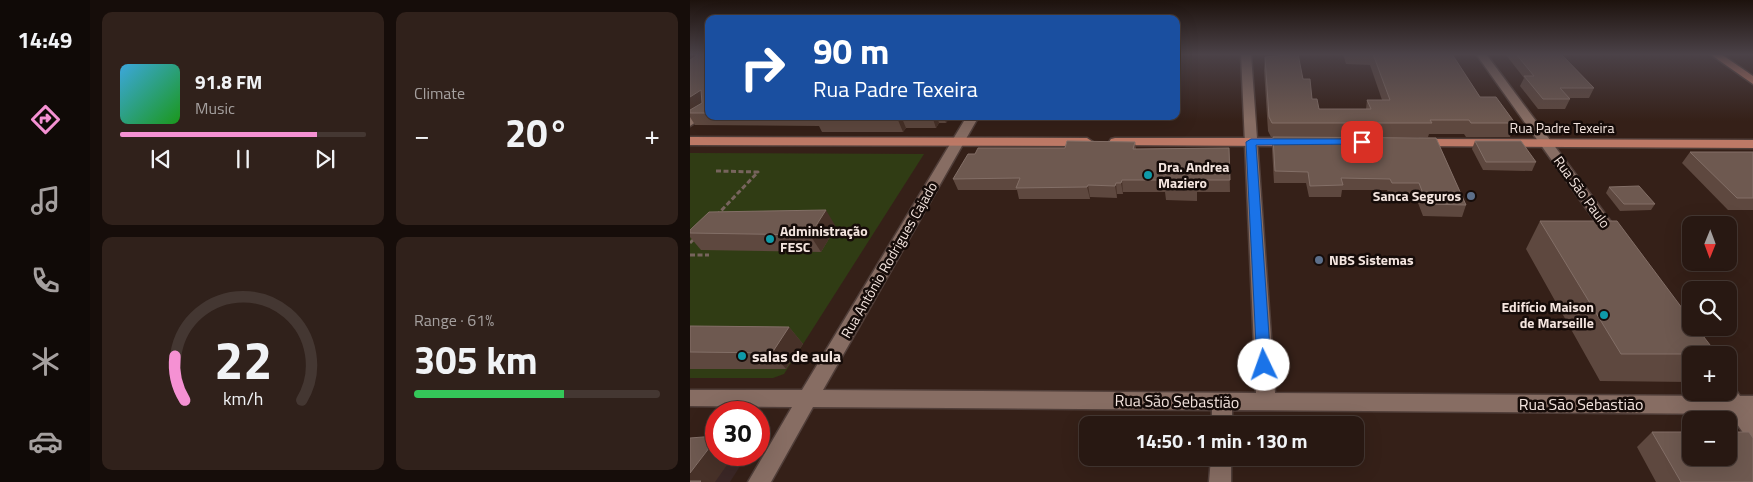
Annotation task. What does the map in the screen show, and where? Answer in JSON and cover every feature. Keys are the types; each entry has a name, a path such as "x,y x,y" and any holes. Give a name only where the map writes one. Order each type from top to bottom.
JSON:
{"main road":[{"path":"690,141 1308,142"},
{"name":"Rua Padre Texeira","path":"1405,142 1753,144"}],"street":[{"path":"1247,76 1266,403"},
{"name":"Rua São Paulo","path":"1498,76 1620,246"},
{"path":"690,122 705,110"},
{"name":"Rua Antônio Rodrigues Cajado","path":"759,482 971,120"},
{"name":"Rua São Sebastião","path":"690,398 1222,401 1266,403 1738,401"},
{"path":"1222,401 1222,416"},
{"path":"1738,401 1753,430"},
{"path":"1220,482 1221,466"}],"path":[{"path":"710,222 758,172 716,171"},
{"path":"690,243 697,236"},
{"path":"690,255 709,255"}],"shaded area":[{"path":"705,466 740,466 730,482 690,482"}],"green space":[{"path":"690,153 924,154 784,374 773,378 690,378"}],"building":[{"path":"690,76 705,76 705,113 690,113 690,110 702,103 701,90 690,97"},
{"path":"1266,76 1302,76 1303,79 1310,79 1312,99 1317,99 1319,109 1371,109 1367,100 1390,100 1381,76 1467,76 1480,97 1496,97 1515,123 1471,123 1469,120 1430,120 1432,123 1272,123 1269,117"},
{"path":"1524,76 1583,76 1594,88 1560,88 1570,99 1543,99"},
{"path":"1273,137 1436,138 1466,205 1427,204 1419,183 1392,183 1390,179 1341,178 1343,185 1310,186 1308,172 1275,171"},
{"path":"1067,141 1135,142 1133,149 1229,148 1230,180 1197,180 1197,189 1165,188 1166,180 1122,180 1121,183 1116,183 1115,186 1088,185 1087,187 1016,188 1020,178 953,179 968,154 975,154 978,148 1065,148"},
{"path":"1475,141 1521,141 1536,162 1486,162"},
{"path":"1690,152 1753,152 1753,198 1737,198"},
{"path":"1639,186 1655,204 1624,204 1609,187"},
{"path":"826,210 810,235 690,233 690,230 709,212"},
{"path":"1540,221 1617,221 1682,308 1682,336 1703,336 1711,346 1682,346 1682,354 1621,354"},
{"path":"690,326 789,327 772,353 690,352"},
{"path":"1652,432 1682,432 1682,466 1737,466 1737,432 1749,432 1753,438 1753,482 1681,482"},
{"path":"705,437 705,453 690,473 690,438"}],"place":[{"name":"Dra. Andrea Maziero","path":"1148,175"},
{"name":"Sanca Seguros","path":"1471,196"},
{"name":"Administração FESC","path":"770,239"},
{"name":"NBS Sistemas","path":"1319,260"},
{"name":"Edifício Maison de Marseille","path":"1604,315"},
{"name":"salas de aula","path":"742,356"}],"route":[{"path":"1264,365 1251,142 1362,142"}]}
